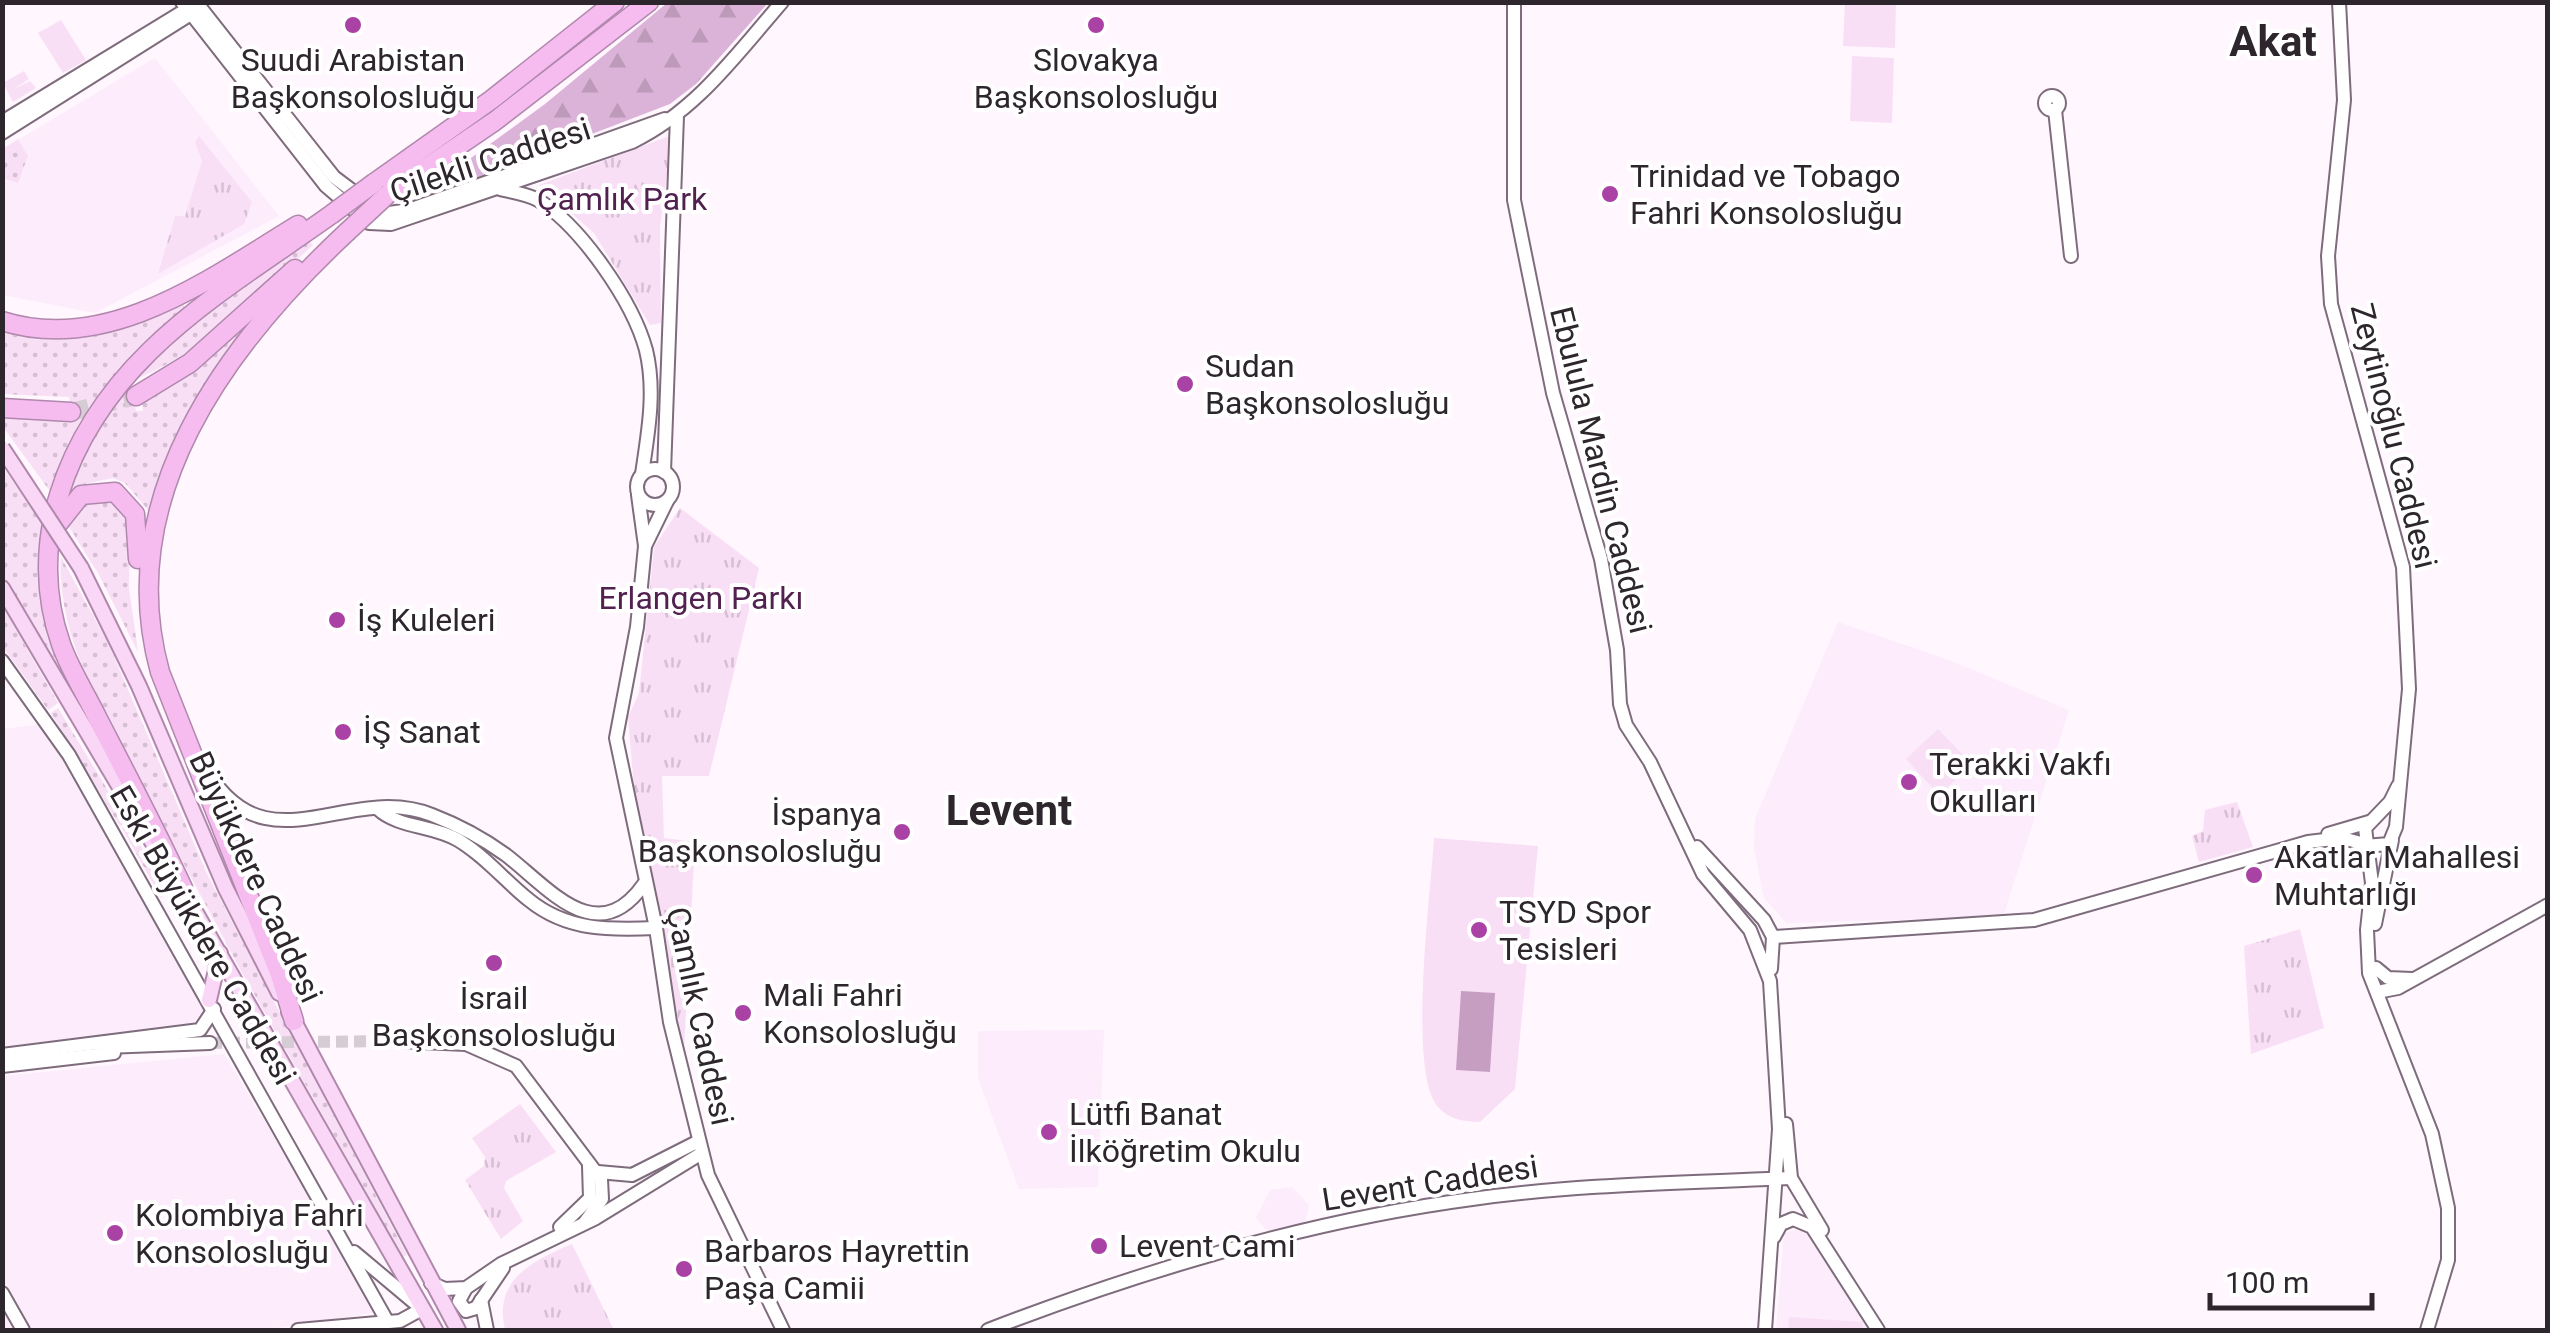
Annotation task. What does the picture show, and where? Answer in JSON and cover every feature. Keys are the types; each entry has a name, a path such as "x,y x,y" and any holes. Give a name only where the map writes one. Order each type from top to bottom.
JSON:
{"highway":[{"path":"183,888 62,646 51,610 51,523 71,458 115,386 176,328 338,220 616,2"},
{"path":"381,188 495,121 649,2"},
{"path":"2,321 55,331 134,315 338,220"},
{"path":"136,396 190,363 338,220"},
{"path":"153,647 147,605 150,538 176,451 210,393 338,220"},
{"path":"2,408 71,412"},
{"path":"48,552 64,514 81,495 104,490 124,498 138,526 142,617 160,672 280,974 294,1022"}],"main road":[{"name":"Büyükdere Caddesi","path":"2,448 81,568 139,686 226,889 458,1330"},
{"name":"Büyükdere Caddesi","path":"2,588 183,888 434,1330"},
{"path":"212,1005 220,952"},
{"path":"422,1309 431,1284"}],"street":[{"name":"Çilekli Caddesi","path":"330,182 382,214 396,213 632,142 677,116 706,90 782,2"},
{"name":"Ebulula Mardin Caddesi","path":"1514,2 1514,200 1533,307 1577,484 1601,559 1617,650 1620,704 1626,724 1702,874 1750,930 1770,980 1780,1109 1765,1330"},
{"name":"Zeytinoğlu Caddesi","path":"2338,2 2344,100 2328,256 2331,304 2403,567 2410,670 2392,839"},
{"path":"2,122 191,6"},
{"path":"2,133 191,6"},
{"path":"191,6 330,182"},
{"path":"2055,110 2071,256"},
{"path":"637,493 650,505 667,500 673,484 664,472 677,116"},
{"name":"Çilekli Caddesi","path":"330,182 369,223 391,224 500,189 528,173"},
{"path":"528,173 537,200"},
{"path":"500,189 537,200 567,224 615,283 639,330 651,387 637,493 645,546"},
{"path":"642,474 650,469 664,472"},
{"name":"Çamlık Caddesi","path":"667,500 645,546 637,627 616,738 656,928 670,1022 700,1147 708,1175 783,1330"},
{"name":"Eski Büyükdere Caddesi","path":"2,661 68,756 391,1328"},
{"path":"160,672 201,760 231,805 260,820 378,810 427,812 486,842 540,887 582,910 617,911 630,903 644,884"},
{"path":"1773,936 2034,920 2308,842 2371,820 2393,798 2403,764"},
{"path":"378,810 387,818 456,838 530,901 572,923 598,930 656,928"},
{"path":"2371,820 2388,826 2392,839 2374,930 2376,992"},
{"path":"2371,820 2365,845 2372,873 2369,973 2432,1134 2445,1188 2448,1260 2427,1330"},
{"path":"1678,821 1714,870 1764,920 1773,936 1770,980"},
{"path":"2308,842 2342,838 2382,846 2392,839"},
{"path":"484,859 486,842"},
{"path":"2376,992 2398,988 2548,905"},
{"path":"572,923 582,910"},
{"path":"2376,968 2388,978 2415,978"},
{"path":"2387,1020 2387,1008 2398,988"},
{"path":"2,1055 200,1030 212,1005"},
{"path":"400,1041 466,1044 498,1055 533,1083 598,1172 602,1199 585,1222"},
{"path":"2,1055 210,1042"},
{"path":"2,1066 150,1046"},
{"path":"1780,1109 1788,1140 1791,1178 1878,1330"},
{"path":"546,1238 585,1222 679,1168 700,1147"},
{"path":"598,1172 632,1176 700,1147"},
{"path":"516,1256 471,1310 461,1308 459,1301 466,1288 578,1215 590,1198 592,1174 584,1155"},
{"path":"679,1168 708,1175"},
{"name":"Levent Caddesi","path":"988,1330 1161,1268 1367,1217 1473,1198 1591,1187 1791,1178"},
{"path":"1772,1244 1780,1224 1800,1220 1812,1227 1836,1260"},
{"path":"298,1330 354,1322 391,1328 422,1309 346,1243"},
{"path":"431,1284 445,1289 466,1288"},
{"path":"2,1293 23,1330"},
{"path":"481,1298 487,1330"}],"shaded area":[{"path":"155,58 279,216 95,313 3,295 3,149"},
{"name":"Terakki Vakfı Okulları","path":"1838,622 1949,660 2069,710 2003,917 1786,923 1764,898 1754,848 1755,819"},
{"path":"44,724 80,789 165,916 209,996 205,1014 192,1024 3,1049 2,729"},
{"path":"1461,991 1495,993 1490,1072 1456,1070"},
{"name":"Lütfi Banat İlköğretim Okulu","path":"1104,1030 1098,1187 1019,1189 978,1078 978,1031"},
{"path":"224,1054 327,1224 372,1313 263,1330 3,1330 3,1076"},
{"path":"1292,1187 1309,1205 1304,1227 1270,1235 1256,1218 1270,1190"},
{"path":"1805,1231 1868,1330 1776,1330 1784,1234"}],"green space":[{"path":"667,3 768,3 696,84 670,104 405,206 545,104"},
{"path":"1845,3 1896,3 1895,48 1843,46"},
{"path":"61,20 86,60 63,73 38,33"},
{"path":"1852,56 1894,58 1892,123 1850,121"},
{"path":"24,71 29,79 14,89 30,81 36,88 13,102 3,83"},
{"name":"Çamlık Park","path":"672,135 660,228 661,323 650,325 594,233 539,185"},
{"path":"199,136 252,202 244,224 158,274 175,216 185,216 202,161 195,142"},
{"path":"18,139 28,156 18,183 2,178 3,149"},
{"path":"309,241 313,245 205,339 181,356 132,380 202,317"},
{"path":"183,305 187,310 121,368 85,414 71,439 52,494 3,427 3,415 73,422 69,397 3,394 2,332 48,340 94,336"},
{"path":"254,319 177,436 149,511 125,483 113,478 69,487 86,446 131,382 136,411 143,411 142,404 204,364"},
{"path":"2,466 43,525 40,556 70,681 65,684 3,575"},
{"path":"113,498 130,518 129,588 138,652 98,573 64,519 76,502"},
{"name":"Erlangen Parkı","path":"680,508 759,568 709,776 662,776 664,838 695,842 684,1050 634,788 628,717 639,693 654,547"},
{"path":"61,557 108,643 207,874 407,1255 403,1257 240,969 100,707 71,634 63,596"},
{"path":"3,607 58,703 48,710 3,647"},
{"path":"58,708 127,822 120,826 51,713"},
{"path":"1938,729 1972,764 1939,795 1906,759"},
{"path":"2237,802 2253,847 2199,862 2192,836 2203,831 2205,810"},
{"path":"128,825 169,893 161,898 122,828"},
{"name":"TSYD Spor Tesisleri","path":"1434,838 1538,846 1515,1089 1480,1122 1457,1119 1438,1107 1429,1087 1424,1057 1423,979"},
{"path":"2300,929 2324,1028 2251,1054 2244,946"},
{"path":"520,1104 556,1152 506,1181 504,1188 523,1221 501,1239 465,1180 484,1166 485,1157 472,1138"},
{"path":"501,1129 520,1158 503,1168 485,1139"},
{"path":"572,1244 614,1330 505,1330 503,1313 510,1285 530,1265"},
{"path":"1789,1317 1863,1322 1862,1330 1788,1330"}],"tunnel":[{"path":"71,412 136,396"},
{"path":"210,1043 400,1041"}],"place":[{"name":"Suudi Arabistan Başkonsolosluğu","path":"353,25"},
{"name":"Slovakya Başkonsolosluğu","path":"1096,25"},
{"name":"Trinidad ve Tobago Fahri Konsolosluğu","path":"1610,194"},
{"name":"Sudan Başkonsolosluğu","path":"1185,384"},
{"name":"İş Kuleleri","path":"337,620"},
{"name":"İŞ Sanat","path":"343,732"},
{"name":"Terakki Vakfı Okulları","path":"1909,782"},
{"name":"İspanya Başkonsolosluğu","path":"902,832"},
{"name":"Akatlar Mahallesi Muhtarlığı","path":"2254,875"},
{"name":"TSYD Spor Tesisleri","path":"1479,930"},
{"name":"İsrail Başkonsolosluğu","path":"494,963"},
{"name":"Mali Fahri Konsolosluğu","path":"743,1013"},
{"name":"Lütfi Banat İlköğretim Okulu","path":"1049,1132"},
{"name":"Kolombiya Fahri Konsolosluğu","path":"115,1233"},
{"name":"Levent Cami","path":"1099,1246"},
{"name":"Barbaros Hayrettin Paşa Camii","path":"684,1269"}],"district":[{"name":"Akat","path":"2273,41"},
{"name":"Levent","path":"1009,810"}]}
